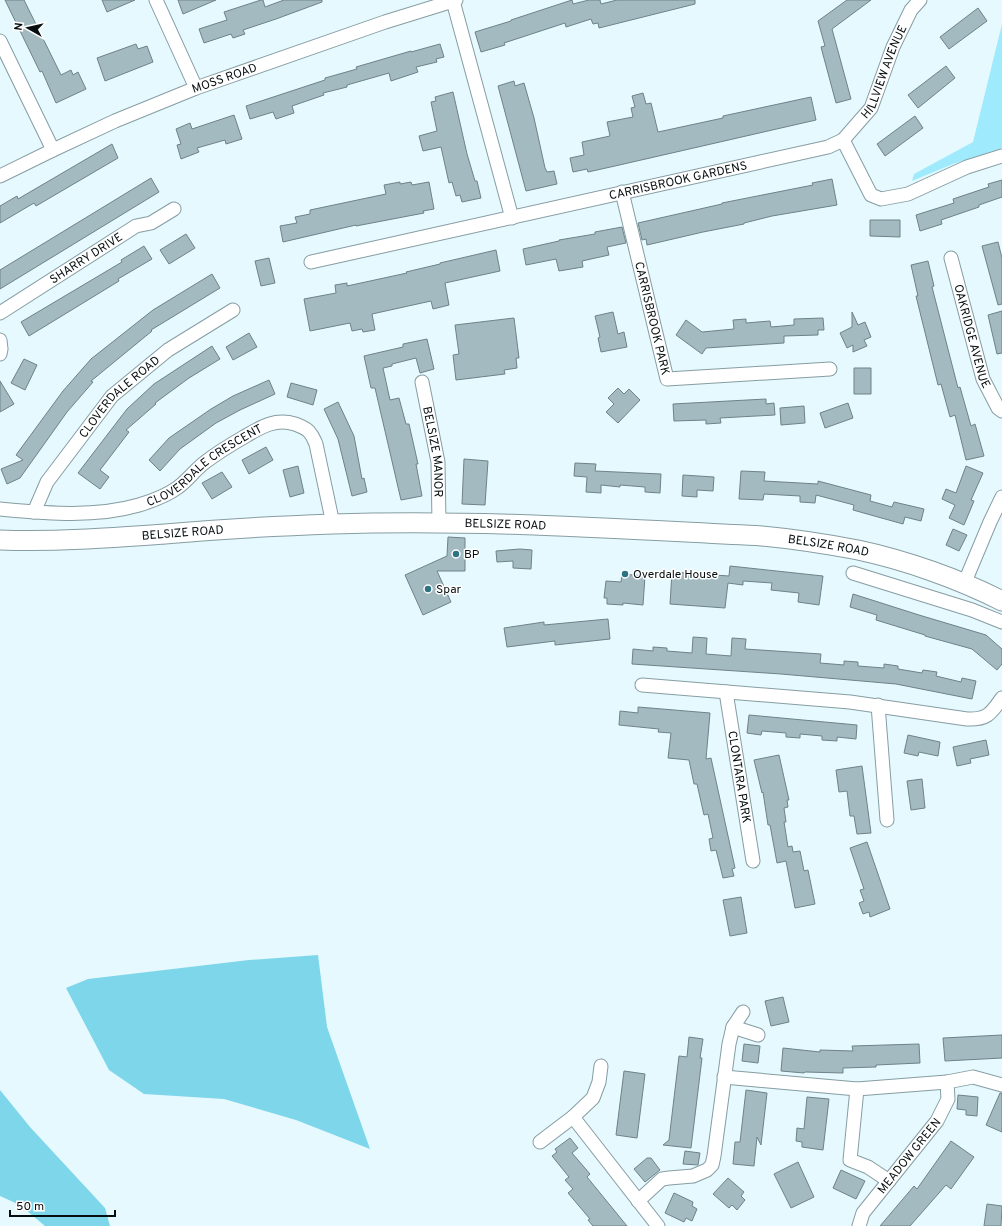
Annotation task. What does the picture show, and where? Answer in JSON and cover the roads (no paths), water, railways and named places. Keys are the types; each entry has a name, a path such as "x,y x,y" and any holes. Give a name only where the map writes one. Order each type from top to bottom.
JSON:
{"street":[{"path":"156,0 196,88"},
{"path":"455,0 512,218"},
{"name":"MOSS ROAD","path":"0,176 115,121 196,88 385,22 455,0"},
{"name":"HILLVIEW AVENUE","path":"843,140 871,108 893,47 911,10 920,0"},
{"path":"0,41 53,150"},
{"path":"843,140 871,195 881,199 908,194 967,167 1002,156"},
{"name":"CARRISBROOK GARDENS","path":"312,262 828,147 843,140"},
{"name":"CARRISBROOK PARK","path":"622,192 667,379 830,369"},
{"name":"SHARRY DRIVE","path":"0,313 136,226 152,223 174,209"},
{"name":"OAKRIDGE AVENUE","path":"951,258 984,379 998,408 1002,411"},
{"name":"CLOVERDALE ROAD","path":"34,512 47,482 112,396 168,350 233,310"},
{"path":"0,340 2,349 0,354"},
{"name":"BELSIZE MANOR","path":"422,382 438,462 439,522"},
{"name":"CLOVERDALE CRESCENT","path":"0,509 34,512 89,513 114,511 138,505 168,494 179,487 203,464 227,447 263,426 272,422 287,422 301,426 310,432 316,444 333,524"},
{"path":"964,584 1002,497"},
{"name":"BELSIZE ROAD","path":"0,540 92,540 262,527 439,522 762,536 859,550 889,558 964,584 1002,601"},
{"path":"853,573 972,610 1002,622"},
{"path":"642,685 878,705 978,720 990,714 1002,698"},
{"name":"CLONTARA PARK","path":"726,692 753,861"},
{"path":"878,705 887,820"},
{"path":"638,1201 662,1180 693,1176 707,1170 712,1166 729,1044 733,1026 743,1012"},
{"path":"733,1026 758,1035"},
{"path":"540,1142 573,1117 593,1098 599,1082 601,1066"},
{"path":"724,1077 858,1089 946,1082 973,1077 1002,1085"},
{"name":"MEADOW GREEN","path":"859,1226 863,1213 937,1121 948,1099 946,1082"},
{"path":"858,1089 850,1160 868,1167 889,1181"},
{"path":"573,1117 658,1226"}],"place":[{"name":"BP","path":"456,554"},
{"name":"Overdale House","path":"625,574"},
{"name":"Spar","path":"428,589"}]}
